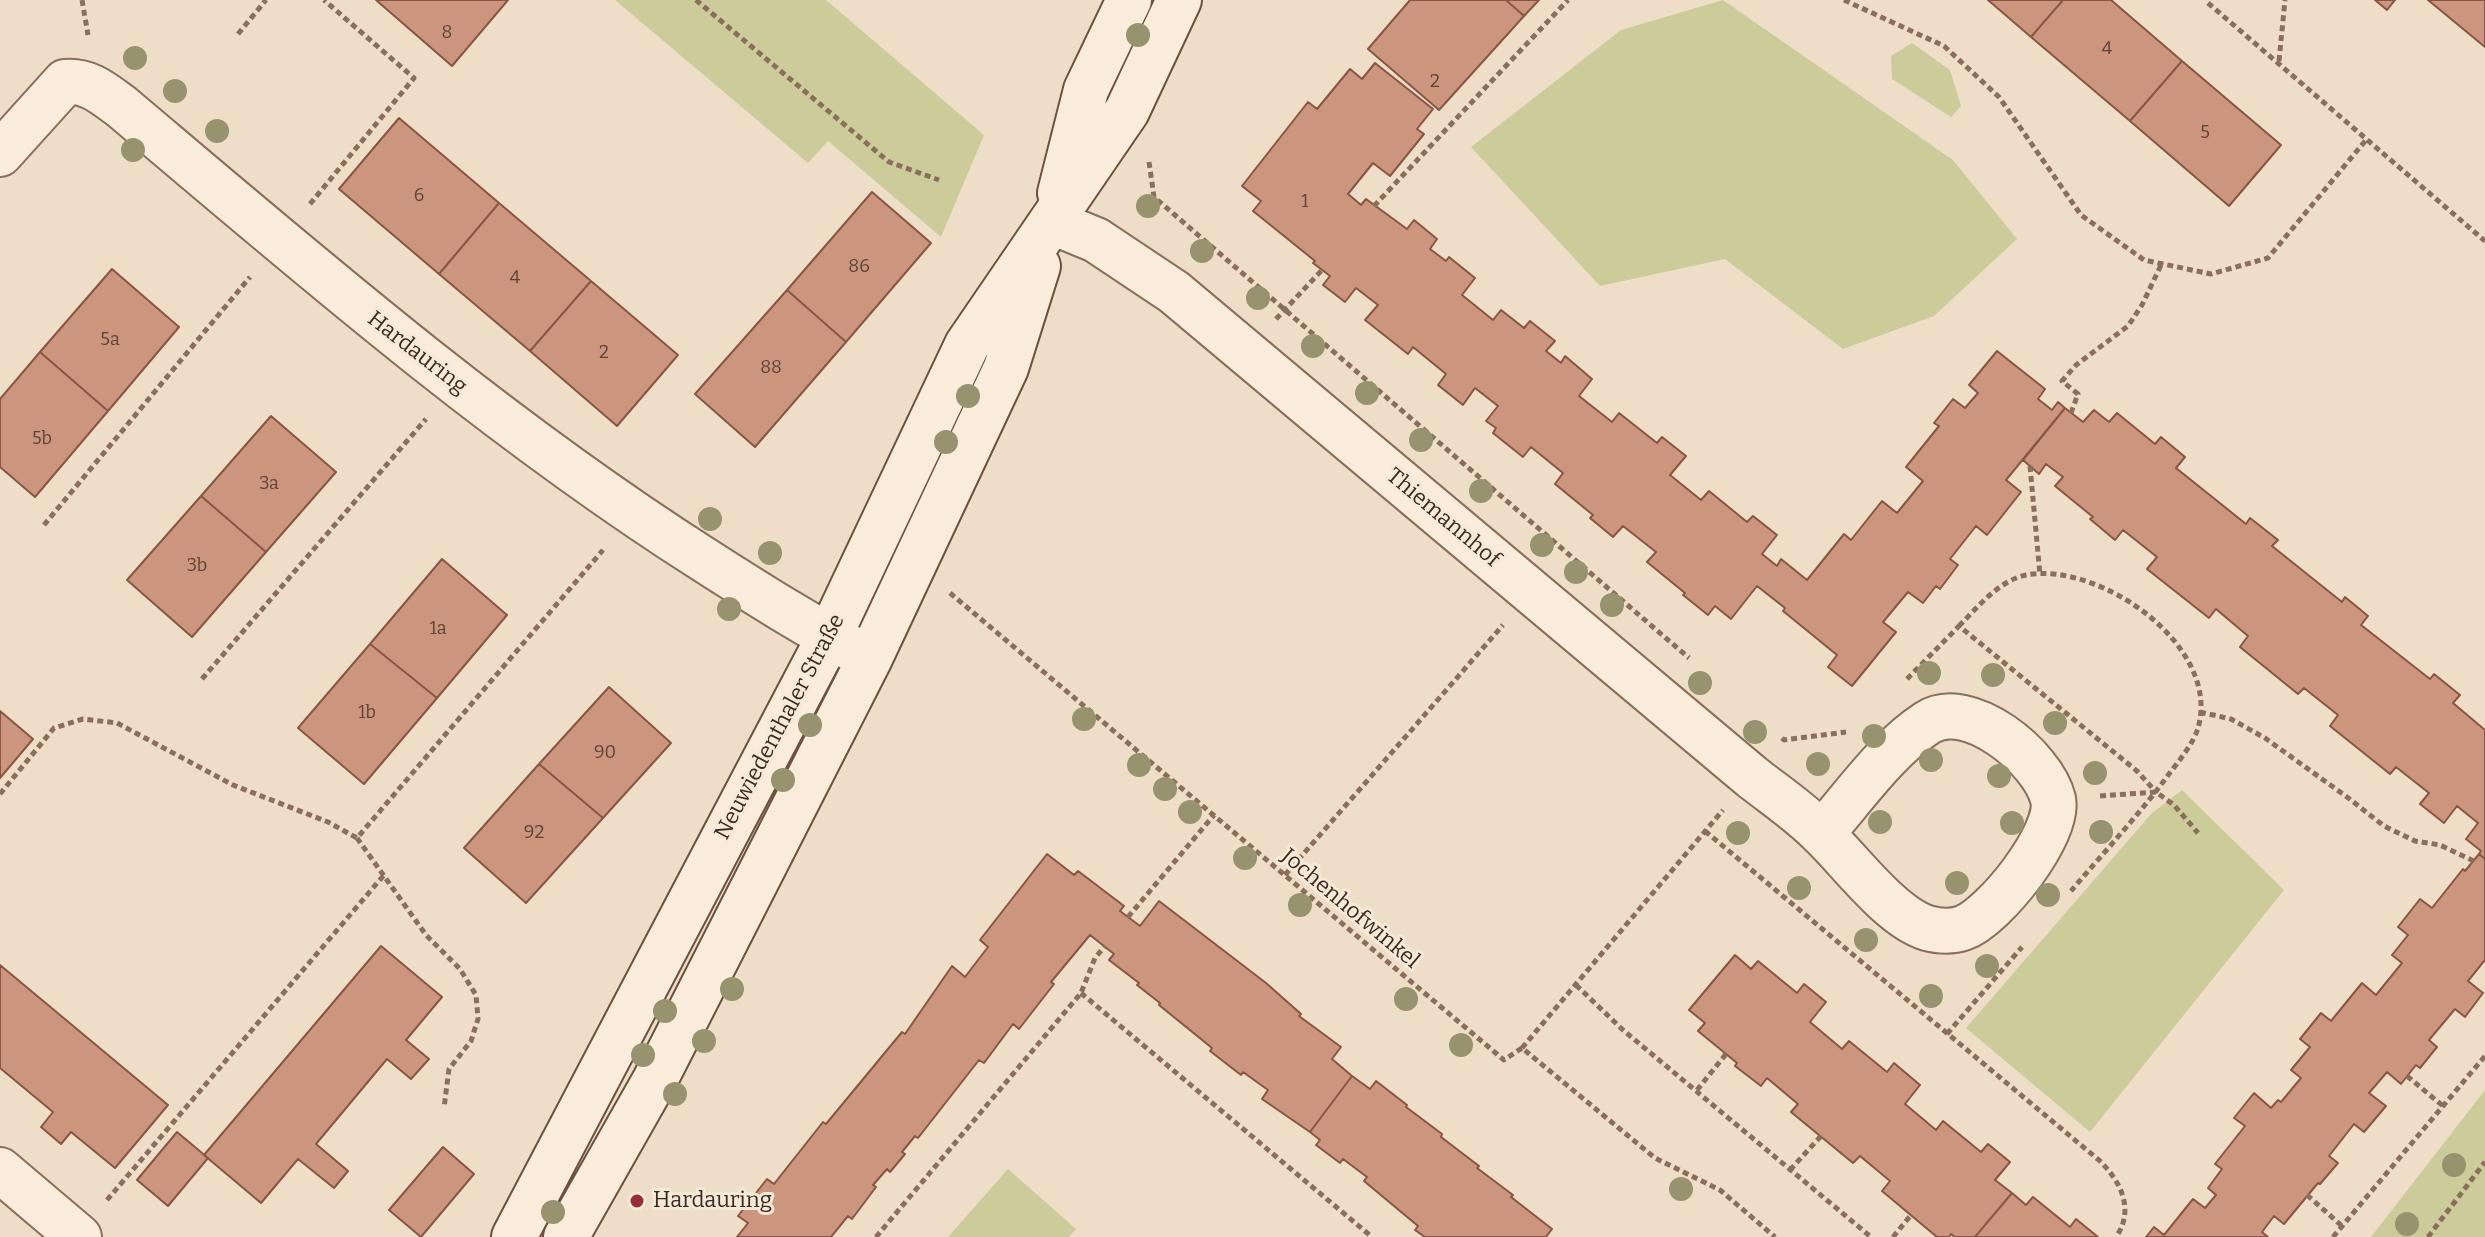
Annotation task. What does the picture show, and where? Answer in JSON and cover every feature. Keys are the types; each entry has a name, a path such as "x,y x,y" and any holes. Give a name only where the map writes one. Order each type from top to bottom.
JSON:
{"street":[{"name":"Neuwiedenthaler Straße","path":"566,1237 655,1080 870,658 1006,368 1052,222 1086,90 1129,0"},
{"name":"Neuwiedenthaler Straße","path":"514,1237 829,637 967,345 1127,111 1179,0"},
{"name":"Hardauring","path":"0,154 65,82 91,84 455,384 633,515 829,637 870,658"},
{"name":"Thiemannhof","path":"1052,222 1096,240 1174,292 1822,833 1852,867 1905,915 1924,927 1944,931 1963,928 1981,917 2004,894 2039,848 2053,821 2053,800"},
{"path":"1822,833 1899,747 1929,721 1952,715 1974,720 2006,739 2028,757 2053,800"},
{"path":"0,1170 78,1236"}],"path":[{"path":"82,0 88,35"},
{"path":"238,34 266,0"},
{"path":"696,0 889,162 939,180"},
{"path":"1374,206 1568,0"},
{"path":"1844,0 1944,46 1999,97 2081,215 2144,260 2211,274 2268,258 2366,140"},
{"path":"2279,62 2285,0"},
{"path":"2208,1 2485,241"},
{"path":"1127,111 1146,135 1154,197 1689,658"},
{"path":"2071,413 2078,394 2062,381 2076,365 2128,326 2162,263"},
{"path":"1247,353 1322,270"},
{"path":"202,679 455,384"},
{"path":"2030,466 2040,575"},
{"path":"357,838 633,515"},
{"name":"Jochenhofwinkel","path":"910,573 948,591 1504,1060 1522,1048"},
{"path":"1285,875 1532,592"},
{"path":"1897,689 1959,626 2137,771 2156,792 2174,805 2198,833"},
{"path":"2200,712 2231,719 2265,738 2384,826 2415,841 2440,845 2474,861"},
{"path":"0,794 54,728 83,719 117,723 233,785 328,822 357,838 426,935 460,969 476,995 478,1019 471,1041 449,1069 444,1108"},
{"path":"1772,730 1784,740"},
{"path":"1771,1236 1720,1190 1655,1158 1522,1048 1784,740 1856,731"},
{"path":"2053,800 2156,792"},
{"path":"1128,917 1214,815"},
{"path":"1705,831 2100,1161 2117,1178 2123,1196 2125,1214 2116,1237"},
{"path":"78,1236 384,875"},
{"path":"876,1237 1081,993 1095,958 1105,946"},
{"path":"1576,985 1623,1030 1871,1237"},
{"path":"1081,993 1372,1237"},
{"path":"1696,1091 1726,1054"},
{"path":"2333,1237 2485,1056"},
{"path":"2407,1076 2443,1106"},
{"path":"1790,1170 1821,1136"},
{"path":"2428,1237 2485,1162"},
{"path":"2307,1195 2342,1226"},
{"path":"1893,1237 1911,1215"}],"green space":[{"path":"615,0 826,0 984,135 941,237 828,141 808,163"},
{"path":"1723,0 1953,160 2017,239 1934,316 1843,349 1725,259 1600,286 1471,147 1621,30"},
{"path":"1912,43 1950,70 1961,106 1951,117 1892,79 1891,56"},
{"path":"2182,790 2284,890 2090,1132 1966,1028 2151,814"},
{"path":"2485,1090 2485,1237 2371,1237"},
{"path":"1008,1169 1076,1229 1069,1237 948,1237"}],"building":[{"path":"376,0 508,0 452,66"},
{"path":"1410,0 1506,0 1524,16 1439,110 1368,49"},
{"path":"1506,0 1539,0 1524,16"},
{"path":"1988,0 2063,0 2031,37"},
{"path":"2063,0 2111,0 2182,61 2130,121 2031,37"},
{"path":"2375,0 2395,0 2387,10"},
{"path":"2428,0 2485,0 2485,47"},
{"path":"2182,61 2281,145 2229,206 2130,121"},
{"path":"1375,63 1433,109 1417,129 1424,134 1390,176 1373,163 1348,194 1361,205 1366,199 1407,229 1414,220 1437,239 1430,249 1446,261 1449,257 1475,278 1462,295 1493,320 1501,310 1524,328 1530,321 1555,341 1546,351 1561,363 1565,356 1592,379 1579,396 1612,422 1619,413 1657,443 1662,437 1686,456 1670,475 1701,500 1709,491 1747,522 1753,516 1777,535 1762,554 1777,566 1781,559 1807,580 1844,534 1851,540 1882,501 1897,513 1923,481 1906,467 1939,426 1934,423 1953,399 1965,408 1978,393 1969,385 1997,351 2045,389 2038,399 2052,410 2058,402 2065,408 2006,480 2021,492 1987,535 1976,526 1950,559 1958,565 1940,589 1936,586 1923,603 1908,592 1883,622 1896,632 1852,686 1828,667 1837,655 1757,586 1731,619 1715,606 1708,615 1647,562 1656,552 1623,526 1613,537 1590,518 1593,515 1555,484 1563,473 1531,447 1523,457 1493,433 1496,428 1486,421 1498,406 1475,388 1463,405 1438,385 1446,374 1413,347 1408,354 1365,320 1378,305 1356,288 1345,302 1323,285 1330,276 1313,263 1315,261 1253,211 1261,201 1242,186 1308,102 1317,109 1350,69 1362,79"},
{"path":"399,118 499,203 439,274 339,189"},
{"path":"872,192 931,243 846,342 787,290"},
{"path":"499,203 591,281 530,351 439,274"},
{"path":"112,269 179,327 108,411 40,352"},
{"path":"591,281 678,355 617,426 530,351"},
{"path":"787,290 846,342 755,447 695,394"},
{"path":"40,352 108,411 35,497 0,467 0,399"},
{"path":"2065,408 2083,422 2094,410 2109,422 2117,413 2155,444 2161,437 2185,457 2176,468 2246,524 2250,518 2278,540 2272,546 2342,602 2345,597 2368,616 2361,625 2430,679 2434,674 2460,695 2453,703 2485,730 2485,859 2479,854 2481,851 2466,839 2478,823 2457,806 2444,823 2420,804 2429,793 2396,767 2390,774 2330,726 2338,715 2304,688 2298,694 2240,647 2248,636 2216,609 2209,618 2147,569 2157,557 2123,530 2115,540 2055,486 2063,477 2046,464 2039,474 2023,460"},
{"path":"271,416 336,472 266,552 201,496"},
{"path":"201,496 266,552 192,637 127,580"},
{"path":"442,559 507,615 437,698 370,644"},
{"path":"370,644 437,698 364,784 298,728"},
{"path":"609,687 671,743 603,818 539,764"},
{"path":"0,711 33,739 0,778"},
{"path":"539,764 603,818 526,903 464,848"},
{"path":"1047,854 1074,875 1078,871 1124,906 1120,911 1140,926 1159,901 1266,983 1301,1014 1299,1016 1341,1047 1332,1059 1352,1076 1310,1132 1262,1099 1268,1090 1243,1072 1241,1075 1210,1051 1212,1048 1109,960 1114,954 1090,935 1051,982 1054,984 1019,1029 1013,1024 984,1063 979,1060 918,1138 915,1136 902,1152 905,1154 890,1172 887,1169 873,1185 876,1187 852,1219 848,1216 831,1237 737,1237 748,1223 738,1216 767,1179 774,1184 823,1122 826,1124 902,1032 905,1034 952,966 965,977 988,947 980,940"},
{"path":"2479,854 2485,859 2485,960 2468,981 2483,993 2465,1017 2455,1009 2429,1040 2437,1047 2420,1068 2416,1065 2401,1084 2387,1072 2369,1093 2386,1106 2364,1132 2354,1124 2329,1156 2338,1163 2320,1184 2284,1224 2274,1216 2262,1232 2268,1237 2146,1237 2154,1227 2164,1235 2193,1199 2205,1208 2216,1195 2208,1188 2222,1169 2215,1164 2245,1126 2234,1118 2254,1093 2271,1108 2278,1100 2281,1102 2301,1078 2291,1070 2310,1047 2300,1039 2321,1013 2331,1021 2362,983 2376,995 2402,963 2392,955 2408,935 2398,927 2420,899 2432,908"},
{"path":"381,946 442,997 406,1040 429,1059 411,1079 387,1059 316,1144 348,1171 334,1188 298,1159 261,1203 204,1155"},
{"path":"1735,955 1751,969 1758,961 1797,993 1804,984 1826,1002 1810,1022 1842,1049 1849,1041 1887,1072 1894,1063 1920,1085 1905,1104 1936,1130 1943,1121 1981,1152 1988,1144 2010,1162 1995,1180 2012,1193 1975,1237 1955,1237 1951,1234 1949,1237 1937,1237 1882,1191 1890,1181 1860,1156 1853,1163 1791,1112 1798,1104 1767,1078 1761,1086 1698,1031 1705,1023 1689,1010"},
{"path":"0,965 168,1105 115,1168 71,1132 61,1144 41,1127 53,1112 0,1068"},
{"path":"1352,1076 1370,1089 1376,1081 1442,1134 1441,1137 1552,1229 1546,1237 1425,1237 1415,1230 1418,1226 1364,1181 1367,1177 1343,1159 1340,1163 1316,1145 1320,1140 1310,1132"},
{"path":"177,1132 208,1158 168,1206 137,1180"},
{"path":"443,1147 474,1174 421,1237 389,1210"},
{"path":"2012,1193 2026,1205 2033,1197 2070,1227 2076,1219 2098,1237 1975,1237"}],"place":[{"name":"Hardauring","path":"637,1201"}]}
